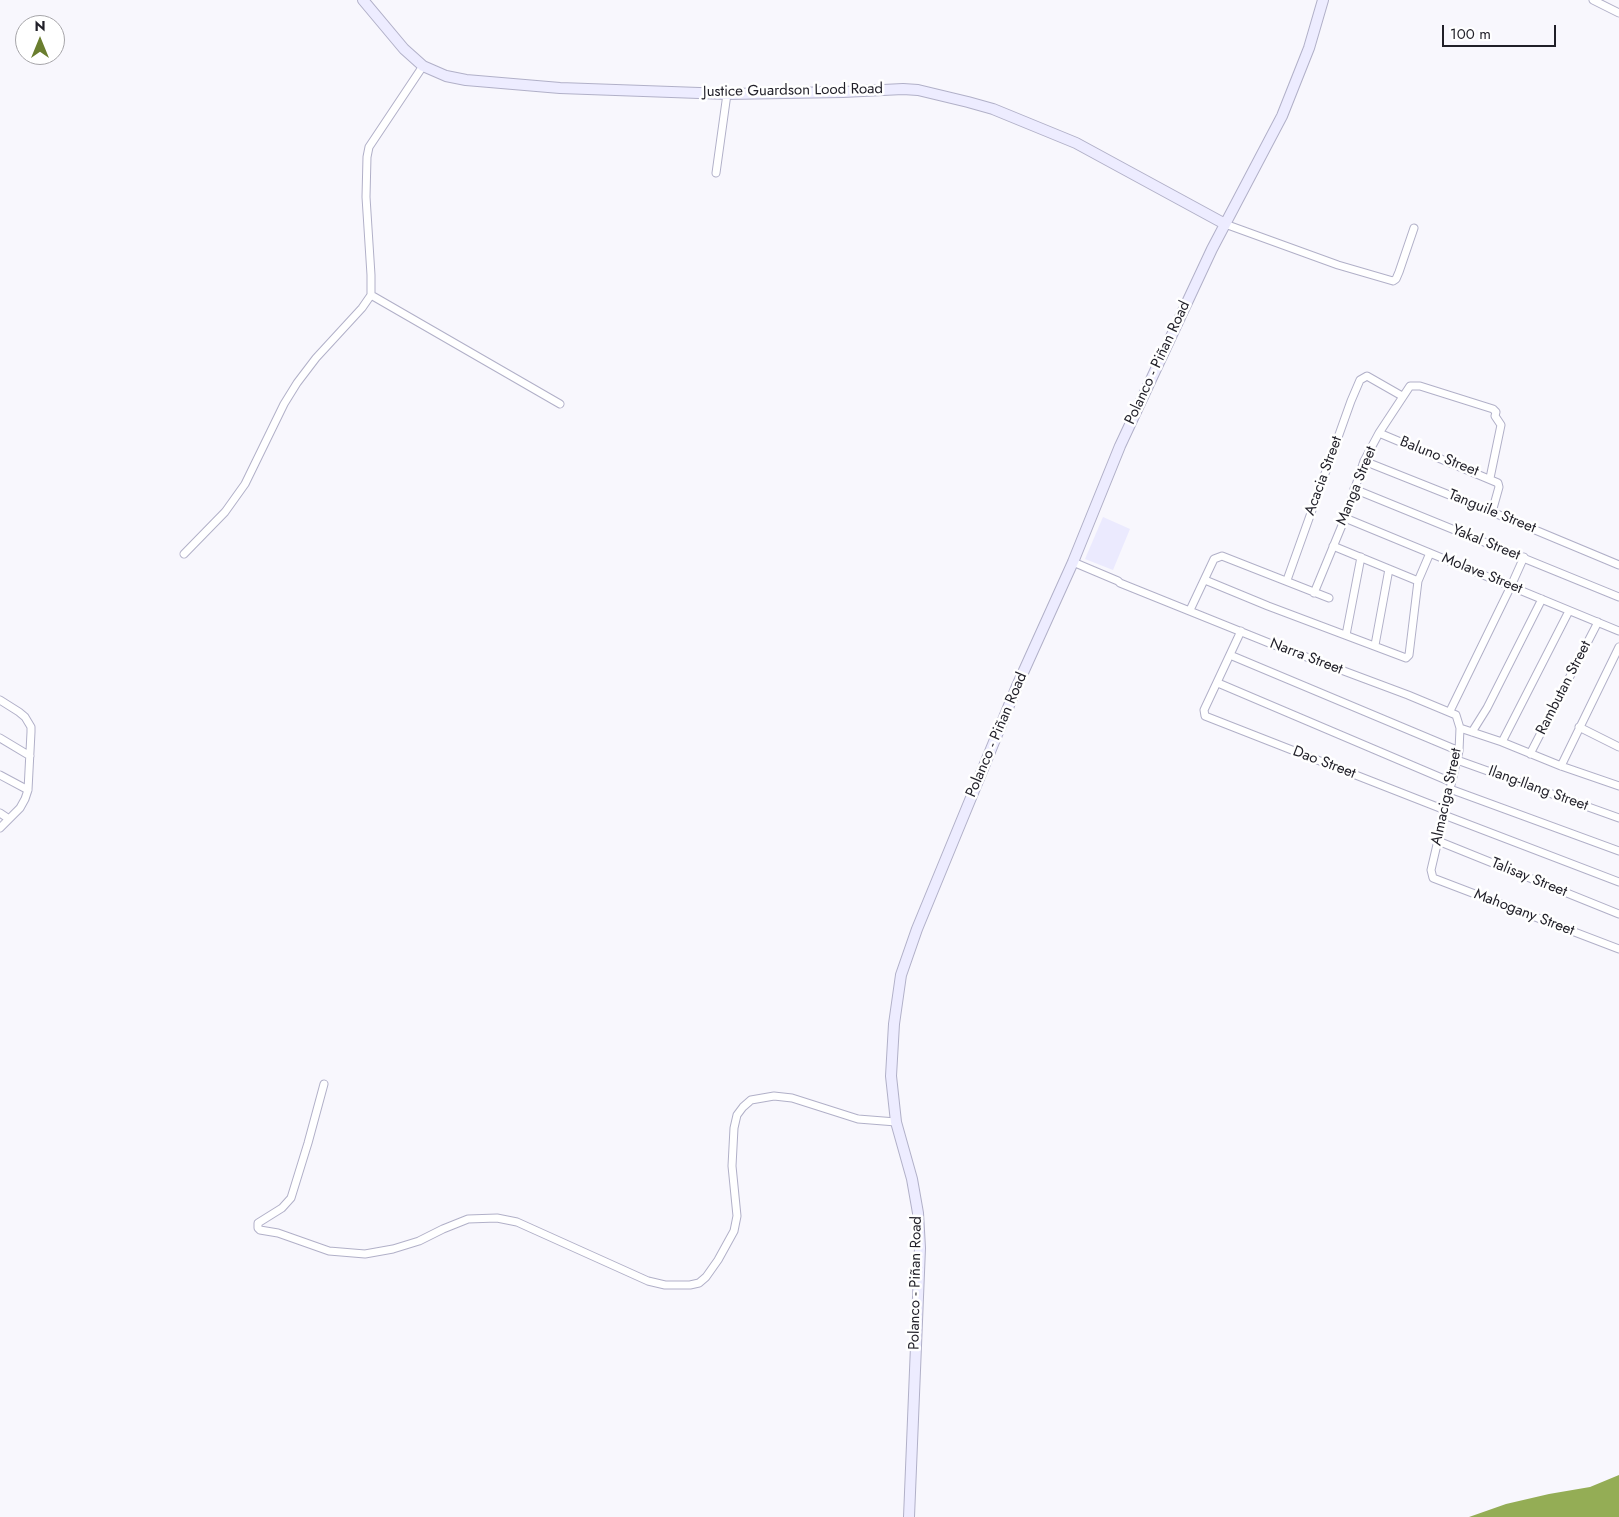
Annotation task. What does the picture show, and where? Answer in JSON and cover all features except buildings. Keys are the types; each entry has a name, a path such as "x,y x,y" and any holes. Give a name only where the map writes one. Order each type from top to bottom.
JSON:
{"main road":[{"name":"Justice Guardson Lood Road","path":"364,0 404,49 423,66 446,76 466,80 520,85 727,94 903,89 918,90 968,102 1001,112 1076,143 1225,224"},
{"name":"Polanco - Piñan Road","path":"909,1517 920,1248 918,1213 912,1180 896,1122 891,1076 894,1024 901,975 917,929 1013,695 1073,562 1120,446 1225,224 1282,116 1309,48 1323,0"}],"street":[{"path":"1593,0 1619,13"},
{"path":"184,554 225,512 245,484 284,404 297,383 316,358 362,308 371,295 372,281 366,197 369,147 423,66"},
{"path":"716,173 727,94"},
{"path":"1225,224 1338,265 1393,281 1399,272 1414,228"},
{"path":"371,295 560,404"},
{"name":"Acacia Street","path":"1287,580 1360,380 1367,376 1402,396"},
{"name":"Manga Street","path":"1314,592 1345,518 1364,461 1407,388 1420,386 1493,409 1496,412 1495,416 1501,425 1490,478"},
{"name":"Baluno Street","path":"1380,433 1498,483 1499,487 1492,512"},
{"name":"Tanguile Street","path":"1364,461 1619,565"},
{"name":"Yakal Street","path":"1354,489 1619,597"},
{"name":"Molave Street","path":"1345,518 1619,631"},
{"path":"1333,546 1418,580"},
{"path":"1204,580 1268,606 1375,645 1404,658 1409,655 1418,580 1430,554"},
{"path":"1190,610 1214,559 1218,556 1287,580 1329,598"},
{"path":"1346,635 1361,557"},
{"path":"1450,712 1524,558"},
{"name":"Narra Street","path":"1073,562 1120,583 1450,712 1456,715 1458,720"},
{"path":"1375,645 1389,569"},
{"path":"1472,732 1487,708 1542,598"},
{"path":"1502,742 1569,610"},
{"name":"Rambutan Street","path":"1530,754 1598,622"},
{"path":"1241,631 1218,683 1451,785 1619,851"},
{"path":"1561,766 1619,647"},
{"path":"1230,655 1459,751"},
{"name":"Dao Street","path":"1218,683 1204,714 1209,718 1619,882"},
{"path":"0,700 19,712 29,723 31,732 28,790 23,804 0,828"},
{"name":"Almaciga Street","path":"1431,874 1459,751 1460,728 1458,720"},
{"path":"1579,727 1619,747"},
{"path":"1460,728 1619,786"},
{"path":"0,738 30,756"},
{"name":"Ilang-Ilang Street","path":"1457,760 1619,818"},
{"path":"0,775 28,790"},
{"path":"0,813 9,818"},
{"name":"Talisay Street","path":"1438,841 1619,914"},
{"name":"Mahogany Street","path":"1431,874 1438,880 1619,949"},
{"path":"324,1084 308,1143 290,1198 282,1208 258,1223 260,1230 278,1232 329,1251 365,1254 393,1249 419,1241 468,1219 497,1218 517,1222 648,1282 665,1285 698,1284 706,1278 734,1231 737,1216 732,1166 734,1128 737,1116 750,1100 774,1096 792,1098 858,1119 896,1122"}],"shaded area":[{"path":"1103,517 1130,529 1113,570 1085,559"},
{"path":"1619,1475 1619,1517 1469,1517 1506,1504 1590,1487"}]}
